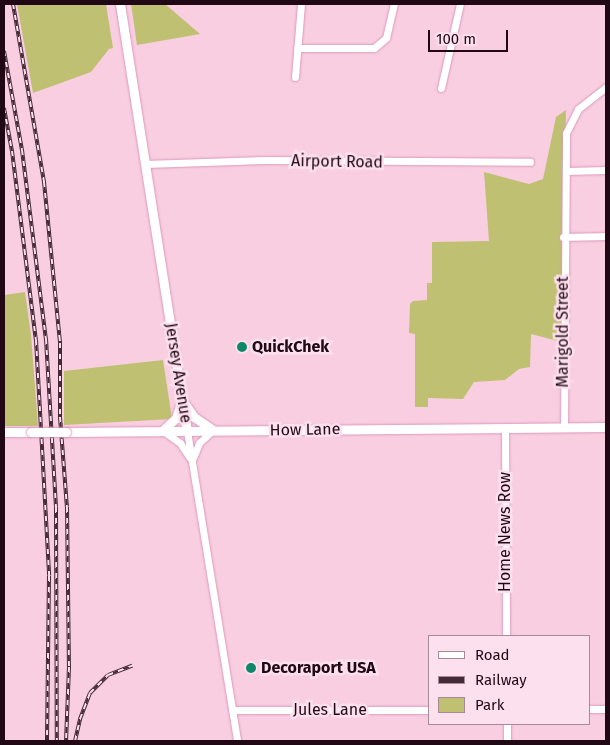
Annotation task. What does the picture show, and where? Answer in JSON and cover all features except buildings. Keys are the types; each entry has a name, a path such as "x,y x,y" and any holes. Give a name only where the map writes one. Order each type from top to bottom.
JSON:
{"main road":[{"name":"Jersey Avenue","path":"120,4 187,431"},
{"path":"182,397 194,418 213,430"},
{"path":"162,431 176,418 182,397"},
{"name":"How Lane","path":"4,432 606,427"}],"street":[{"path":"295,77 301,4"},
{"path":"297,48 374,48 386,38 394,4"},
{"path":"441,88 460,4"},
{"name":"Marigold Street","path":"564,427 563,238 566,132 578,109 606,87"},
{"name":"Airport Road","path":"145,164 264,160 530,162"},
{"path":"566,171 606,170"},
{"path":"563,238 606,236"},
{"name":"Home News Row","path":"506,428 506,635"},
{"path":"192,461 199,443 213,430"},
{"path":"162,431 182,445 192,461"},
{"name":"Jersey Avenue","path":"187,431 237,741"},
{"path":"590,709 606,709"},
{"name":"Jules Lane","path":"232,710 428,710"},
{"path":"507,725 507,741"}],"green space":[{"path":"17,4 106,4 113,48 109,49 91,72 33,93"},
{"path":"131,4 165,4 200,34 137,45"},
{"path":"566,110 562,342 531,334 530,367 519,369 505,380 474,382 463,399 428,398 428,407 415,407 415,334 409,333 410,304 413,301 427,300 427,283 432,283 432,242 489,241 484,172 529,184 543,179 556,117"},
{"path":"25,292 31,335 38,426 4,426 4,295"},
{"path":"163,360 172,419 64,425 64,371"}],"railway":[{"path":"13,4 44,182 60,343 60,417 67,507 69,667 66,741"},
{"path":"4,51 22,150 46,339 56,507 57,741"},
{"path":"4,108 12,151 36,340 49,576 47,741"},
{"path":"75,741 80,719 90,693 108,675 132,666"}],"place":[{"name":"QuickChek","path":"242,347"},
{"name":"Decoraport USA","path":"251,668"}]}
